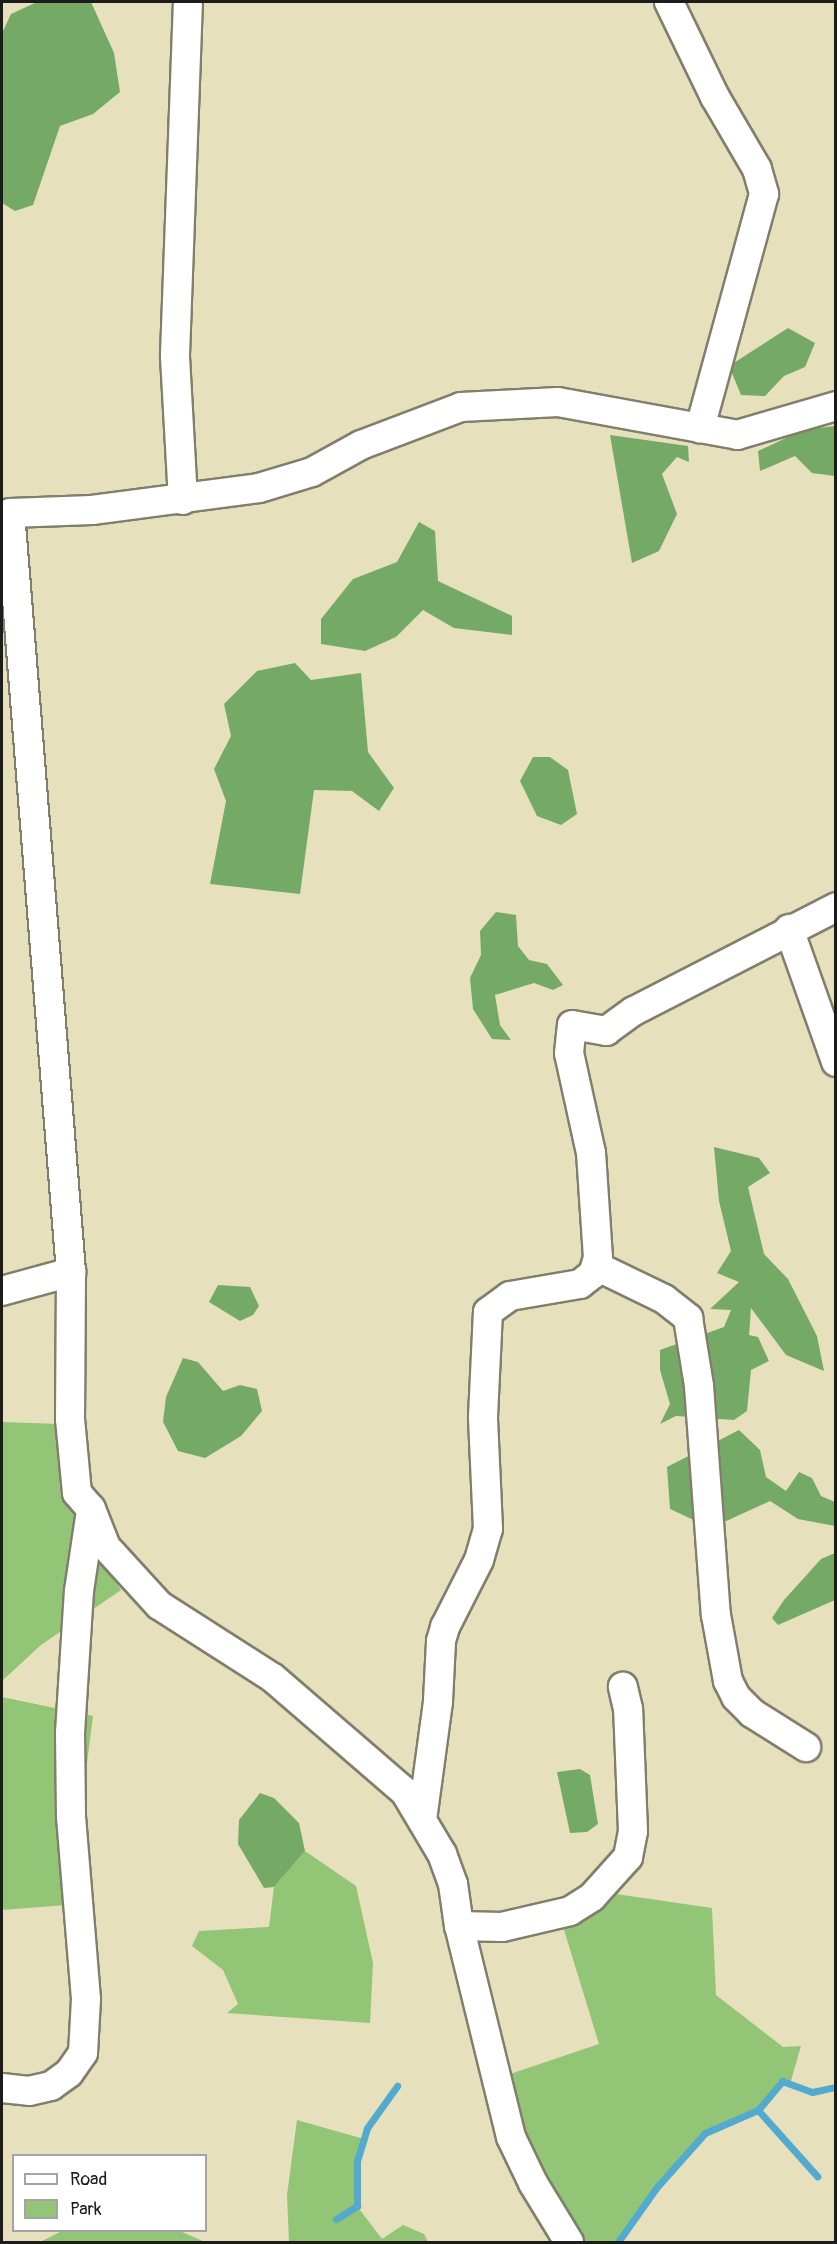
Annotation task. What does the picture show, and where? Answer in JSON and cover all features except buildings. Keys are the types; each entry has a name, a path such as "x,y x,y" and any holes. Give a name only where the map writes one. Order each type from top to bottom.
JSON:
{"street":[{"path":"183,500 175,355 188,2"},
{"path":"669,2 715,97 757,169 764,194 700,428"},
{"path":"569,2242 546,2207 511,2138 459,1926 453,1884 442,1854 405,1792 372,1760 273,1678 159,1605 106,1546 91,1509 77,1492 72,1456 71,1272 6,513 92,510 183,500 259,488 312,472 361,445 461,407 558,402 737,435 836,406"},
{"path":"422,1821 438,1701 441,1641 445,1627 479,1560 488,1529 483,1417 488,1312 510,1296 580,1284 596,1266 591,1153 569,1053 572,1024 606,1031 634,1011 789,929 836,907"},
{"path":"789,929 836,1062"},
{"path":"596,1266 664,1299 688,1318 699,1386 716,1615 728,1681 736,1697 752,1713 806,1748"},
{"path":"2,1291 71,1272"},
{"path":"2,2088 28,2091 51,2086 69,2073 83,2053 86,1999 71,1815 70,1733 79,1591 91,1509"},
{"path":"459,1926 502,1927 570,1911 592,1897 628,1857 633,1831 628,1709 623,1688"}],"green space":[{"path":"37,2 91,2 114,53 120,92 93,114 60,126 33,205 15,211 2,203 2,33 11,14"},
{"path":"788,328 815,343 805,367 784,376 765,396 741,395 729,366"},
{"path":"835,426 835,476 812,473 795,456 760,471 758,451 803,430"},
{"path":"610,435 688,446 689,462 677,457 662,474 677,514 659,551 632,563"},
{"path":"419,522 435,531 438,581 512,616 512,635 454,628 423,610 396,637 365,651 321,644 321,619 353,579 397,562"},
{"path":"295,663 311,680 361,673 368,752 394,788 379,811 352,791 314,790 300,894 210,884 226,801 214,769 231,736 224,704 257,671"},
{"path":"533,757 550,757 568,770 577,814 561,825 537,816 520,781"},
{"path":"496,912 516,915 518,946 529,960 547,964 563,985 553,990 534,983 495,995 500,1025 511,1040 492,1039 473,1009 470,978 481,955 480,931"},
{"path":"714,1147 759,1158 770,1173 748,1187 764,1254 788,1279 817,1336 824,1371 786,1355 751,1308 749,1335 758,1337 769,1361 751,1370 747,1411 734,1420 676,1416 660,1424 670,1404 660,1370 660,1350 724,1327 731,1310 710,1309 739,1282 717,1273 731,1251 719,1201"},
{"path":"218,1285 250,1287 259,1306 253,1315 240,1321 209,1302"},
{"path":"183,1358 198,1362 223,1391 240,1385 257,1389 262,1411 241,1436 205,1458 178,1451 163,1422 166,1397"},
{"path":"2,1422 60,1424 71,1510 121,1590 41,1645 2,1681"},
{"path":"739,1430 760,1450 766,1477 786,1491 799,1472 812,1478 821,1496 835,1502 835,1526 798,1519 770,1501 711,1528 670,1509 667,1467"},
{"path":"835,1553 835,1600 778,1625 772,1618 784,1600 821,1559"},
{"path":"2,1697 93,1716 86,1771 73,1767 80,1904 2,1910"},
{"path":"580,1769 590,1775 598,1824 587,1832 570,1833 557,1772"},
{"path":"260,1793 274,1798 299,1823 305,1851 274,1887 264,1888 238,1844 239,1820"},
{"path":"305,1851 356,1886 373,1963 370,2023 227,2013 238,2004 223,1970 192,1946 199,1931 269,1927 274,1887"},
{"path":"616,1894 712,1908 716,1995 783,2047 801,2046 790,2084 782,2081 758,2110 705,2133 657,2187 618,2242 573,2242 521,2136 510,2074 599,2044 557,1907"},
{"path":"297,2120 364,2139 357,2161 357,2206 382,2239 403,2225 424,2234 428,2242 289,2242 287,2195"},
{"path":"60,2232 182,2232 205,2242 40,2242"}],"waterway":[{"path":"618,2242 657,2187 705,2133 758,2110 782,2081 812,2092 836,2087"},
{"path":"336,2219 357,2206 357,2161 367,2128 397,2086"},
{"path":"758,2110 817,2176"}]}
